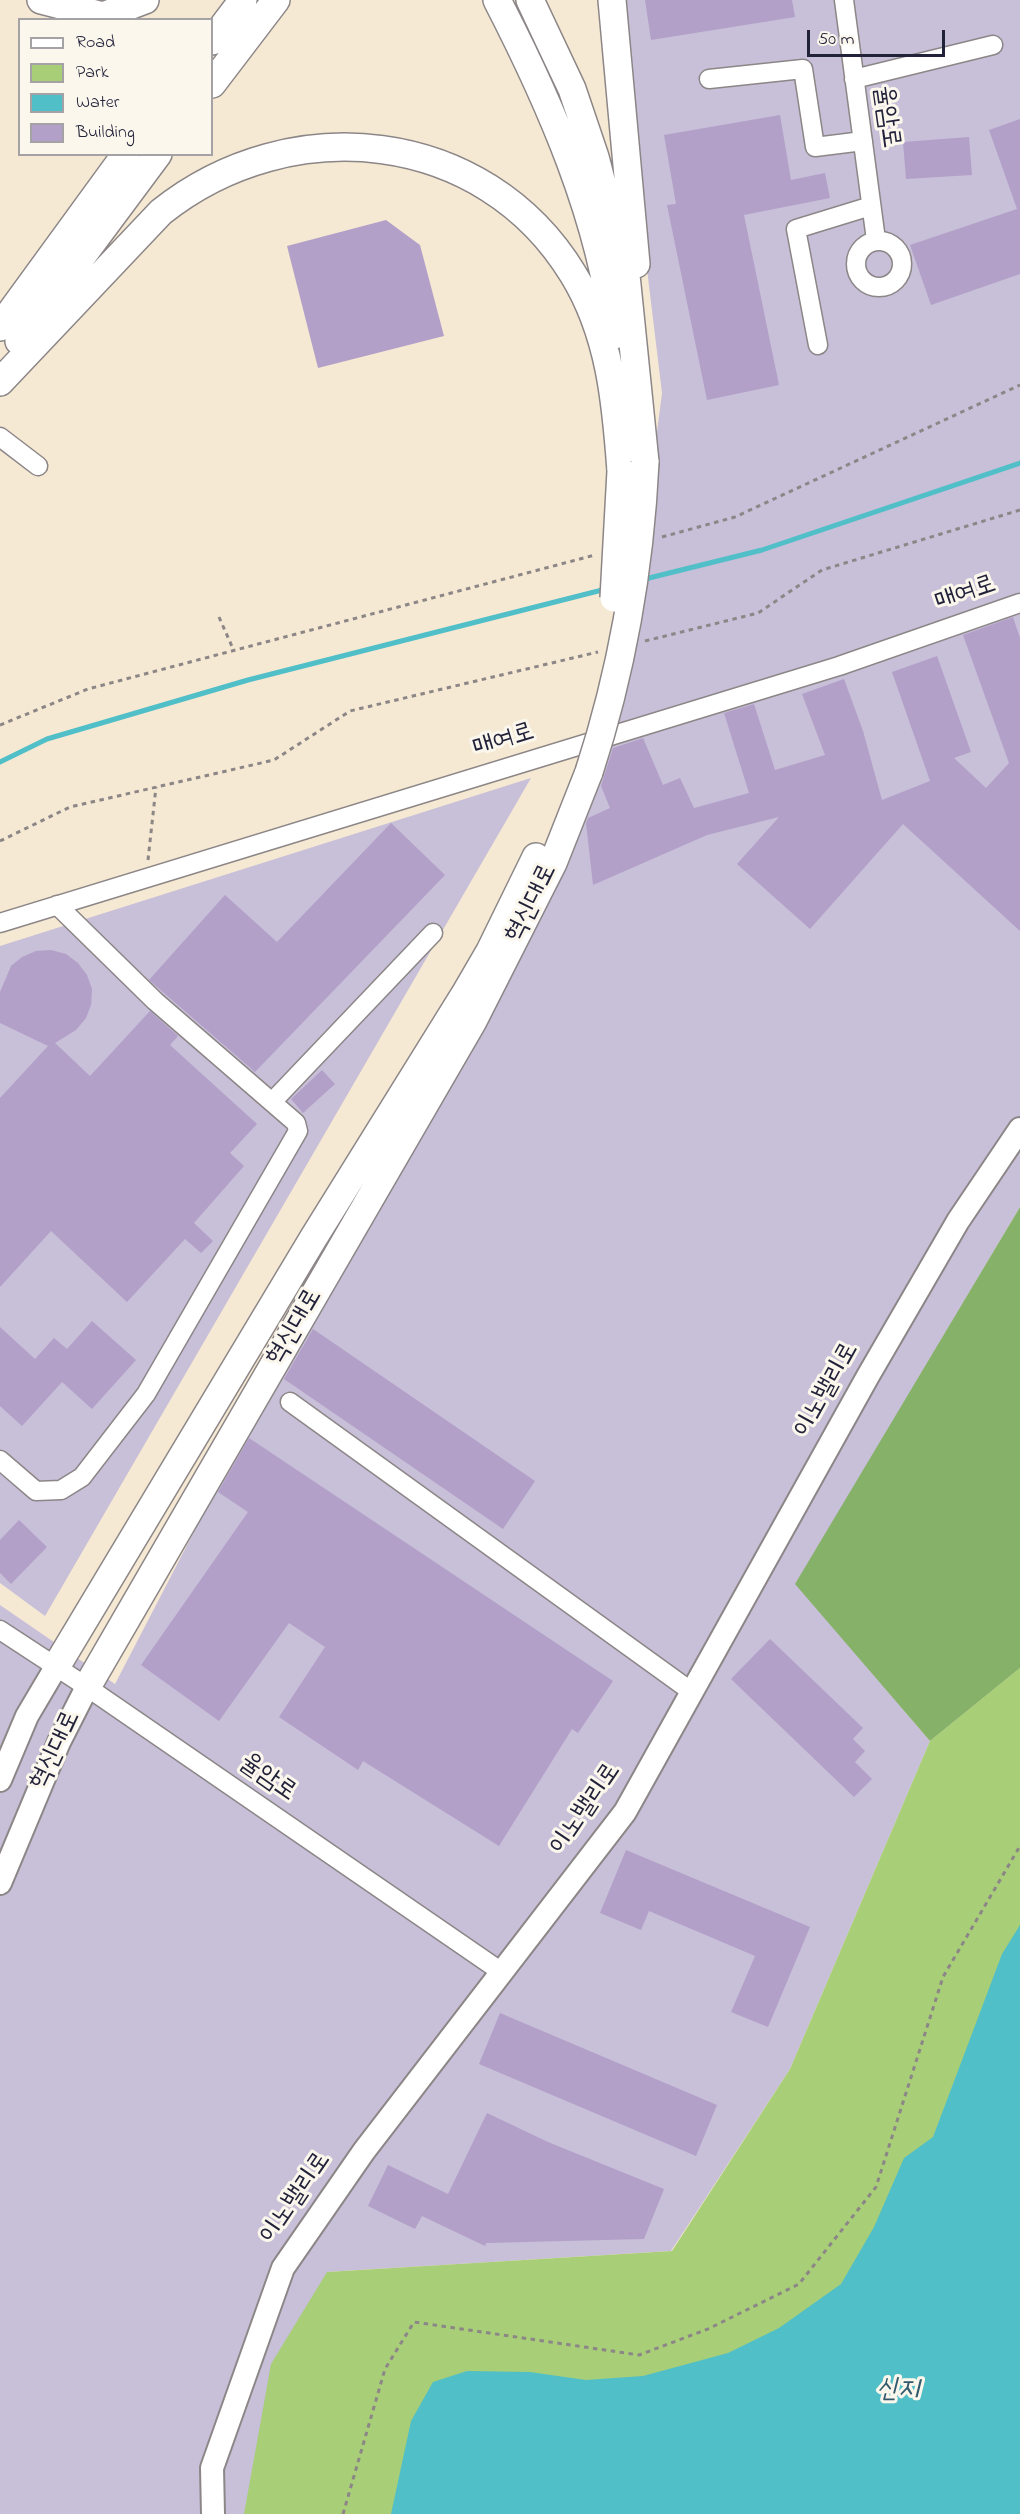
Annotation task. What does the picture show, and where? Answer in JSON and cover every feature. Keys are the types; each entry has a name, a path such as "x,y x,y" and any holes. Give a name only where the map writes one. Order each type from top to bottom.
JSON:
{"highway":[{"path":"41,0 103,16 145,0"},
{"path":"213,22 226,0"},
{"path":"213,40 243,0"},
{"path":"213,83 276,0"},
{"path":"56,1667 314,1237 490,951 547,834 581,771 619,670 642,528 620,399 612,324 588,216 528,60 497,0"},
{"path":"530,0 572,89 595,157 626,275 642,418"},
{"path":"612,0 644,342 642,418 633,466"},
{"path":"0,382 161,212 184,194 215,176 294,149 344,146 389,150 433,160 466,174 497,193 526,216 555,246 574,275 602,333 633,466"},
{"path":"0,327 125,156"},
{"path":"0,366 157,156"},
{"name":"혁신대로","path":"87,1687 473,1021 553,863 581,771"}],"main road":[{"name":"이노밸리로","path":"213,2514 212,2468 284,2268 364,2151 625,1812 880,1355 958,1221 1020,1129"},
{"path":"0,1780 27,1716 56,1667"},
{"name":"혁신대로","path":"0,1883 59,1742 87,1687"}],"street":[{"name":"율암로","path":"844,0 876,240"},
{"path":"854,79 993,45"},
{"path":"709,79 803,69 815,147 862,141"},
{"path":"818,345 796,229 871,206"},
{"path":"0,437 38,466"},
{"name":"매여로","path":"0,923 839,666 1020,603"},
{"path":"0,1460 36,1491 61,1490 82,1477 146,1394 297,1136 296,1123 155,1001 57,905"},
{"path":"272,1102 432,933"},
{"path":"290,1402 692,1692"},
{"name":"율암로","path":"0,1630 87,1687 503,1973"}],"path":[{"path":"654,539 735,517 1020,385"},
{"path":"645,641 758,613 822,570 1020,510"},
{"path":"0,725 88,689 597,555"},
{"path":"219,617 234,651"},
{"path":"0,842 70,807 274,760 350,711 599,652"},
{"path":"146,879 156,787"},
{"path":"343,2514 385,2369 414,2322 639,2355 708,2329 799,2284 876,2187 943,1977 1020,1846"}],"shaded area":[{"path":"618,0 1020,0 1020,1207 796,1584 930,1741 790,2069 671,2251 327,2272 253,2514 0,2514 0,1605 115,1684 621,709 662,393 621,55"},
{"path":"531,778 45,1616 0,1583 0,946"}],"green space":[{"path":"1020,1207 1020,1668 930,1741 795,1584"},
{"path":"1020,1668 1020,2514 244,2514 271,2364 327,2272 672,2251 790,2069 930,1741"}],"water":[{"name":"신지","path":"1020,1925 1020,2514 391,2514 411,2421 433,2382 467,2371 530,2372 586,2380 643,2376 728,2353 779,2328 841,2284 874,2227 904,2158 933,2137 1002,1954"}],"building":[{"path":"645,0 792,0 795,17 651,40"},
{"path":"780,115 791,180 825,173 830,198 744,215 779,385 707,400 667,205 676,204 664,135"},
{"path":"1020,119 1020,274 931,305 910,245 1017,209 989,130"},
{"path":"969,137 972,175 906,179 903,142"},
{"path":"386,220 420,245 444,336 318,368 287,246"},
{"path":"1013,617 1020,638 1020,931 903,824 810,929 737,864 779,817 707,835 593,885 586,823 588,818 610,808 601,786 613,748 643,738 663,785 680,778 694,808 749,793 724,713 754,704 775,770 825,755 802,694 844,679 863,731 882,800 930,781 892,672 937,656 971,752 954,758 986,788 1009,763 963,635"},
{"path":"391,823 445,875 255,1072 149,980 225,895 277,942"},
{"path":"51,950 66,954 78,963 87,975 92,989 91,1005 86,1018 76,1030 55,1043 90,1076 150,1011 178,1036 170,1045 257,1124 230,1153 244,1166 194,1223 213,1241 201,1253 185,1239 127,1302 51,1231 0,1287 0,1098 48,1046 0,1023 0,992 11,966 22,957 36,951"},
{"path":"322,1070 335,1084 303,1113 291,1099"},
{"path":"92,1321 136,1360 92,1409 62,1382 22,1426 0,1406 0,1327 35,1359 54,1338 67,1349"},
{"path":"313,1329 535,1481 503,1529 284,1379"},
{"path":"249,1438 613,1681 578,1733 572,1729 499,1846 363,1761 358,1770 279,1717 325,1647 289,1623 219,1721 141,1665 248,1512 218,1492"},
{"path":"19,1520 47,1547 11,1584 0,1573 0,1540"},
{"path":"770,1639 863,1728 853,1739 865,1751 855,1762 872,1779 854,1797 731,1679"},
{"path":"626,1850 810,1927 768,2027 731,2012 755,1956 649,1911 641,1930 600,1913"},
{"path":"500,2013 717,2105 696,2156 479,2064"},
{"path":"487,2113 548,2142 664,2189 644,2239 486,2243 485,2246 422,2216 415,2229 368,2206 388,2165 448,2194"}],"waterway":[{"path":"641,580 762,550 1020,463"},
{"path":"0,762 47,739 248,680 606,589"}]}
